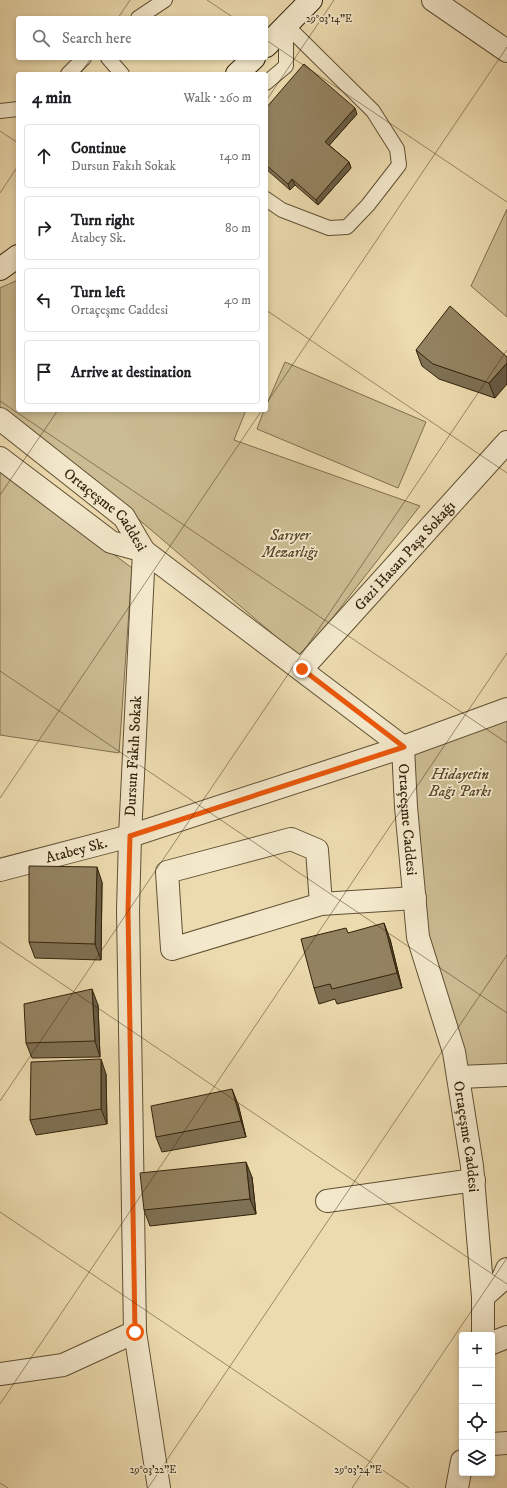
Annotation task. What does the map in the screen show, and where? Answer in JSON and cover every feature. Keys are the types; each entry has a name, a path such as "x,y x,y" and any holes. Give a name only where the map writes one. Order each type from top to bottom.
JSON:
{"street":[{"path":"268,44 310,0"},
{"path":"433,0 507,51"},
{"path":"239,72 252,60"},
{"path":"0,269 16,257"},
{"name":"Ortaçeşme Caddesi","path":"0,419 124,516 144,551 404,747 406,807 418,937 454,1052 474,1180 484,1297 483,1332"},
{"name":"Gazi Hasan Paşa Sokağı","path":"302,669 507,442"},
{"path":"0,458 111,542 144,551"},
{"name":"Dursun Fakıh Sokak","path":"144,551 130,836 128,911 135,1332 159,1488"},
{"name":"Atabey Sk.","path":"0,870 130,836 404,747 507,709"},
{"path":"321,904 317,850 291,839 167,872 172,949 321,904 414,898"},
{"path":"458,1077 507,1075"},
{"path":"327,1201 474,1180"},
{"path":"484,1297 502,1280 507,1269"},
{"path":"0,1374 64,1365 135,1332"},
{"path":"495,1342 507,1337"},
{"path":"495,1444 507,1443"},
{"path":"457,1488 459,1476"}],"lane":[{"path":"141,16 165,0"},
{"path":"268,81 286,66 286,25"},
{"path":"268,200 282,210 329,228 347,227 368,205 399,165 397,150 373,111 286,25"},
{"path":"70,72 82,60"},
{"path":"110,60 120,72"},
{"path":"0,111 16,109"}],"green space":[{"path":"507,209 507,317 471,286"},
{"name":"Sarıyer Mezarlığı","path":"16,281 16,412 245,412 234,440 420,506 301,658 109,494 0,414 0,288"},
{"path":"285,362 426,422 398,488 257,429 263,412 268,412 268,401"},
{"path":"0,469 132,568 119,753 0,735"},
{"name":"Hidayetin Bağı Parkı","path":"507,715 507,1067 463,1069 425,925 409,751"}],"building":[{"path":"304,64 355,108 325,142 349,162 316,200 292,179 288,184 268,167 268,106"},
{"path":"450,306 507,357 507,363 489,383 433,364 416,350"},
{"path":"29,866 97,867 95,944 29,942"},
{"path":"384,923 397,973 332,989 330,984 314,988 301,939 346,928 348,933"},
{"path":"92,989 95,1041 26,1043 24,1004"},
{"path":"101,1059 101,1109 30,1120 31,1062"},
{"path":"232,1089 241,1121 156,1137 151,1106"},
{"path":"246,1162 250,1199 144,1210 140,1173"}],"route":[{"path":"135,1332 128,911 130,836 404,747 302,669"}]}
